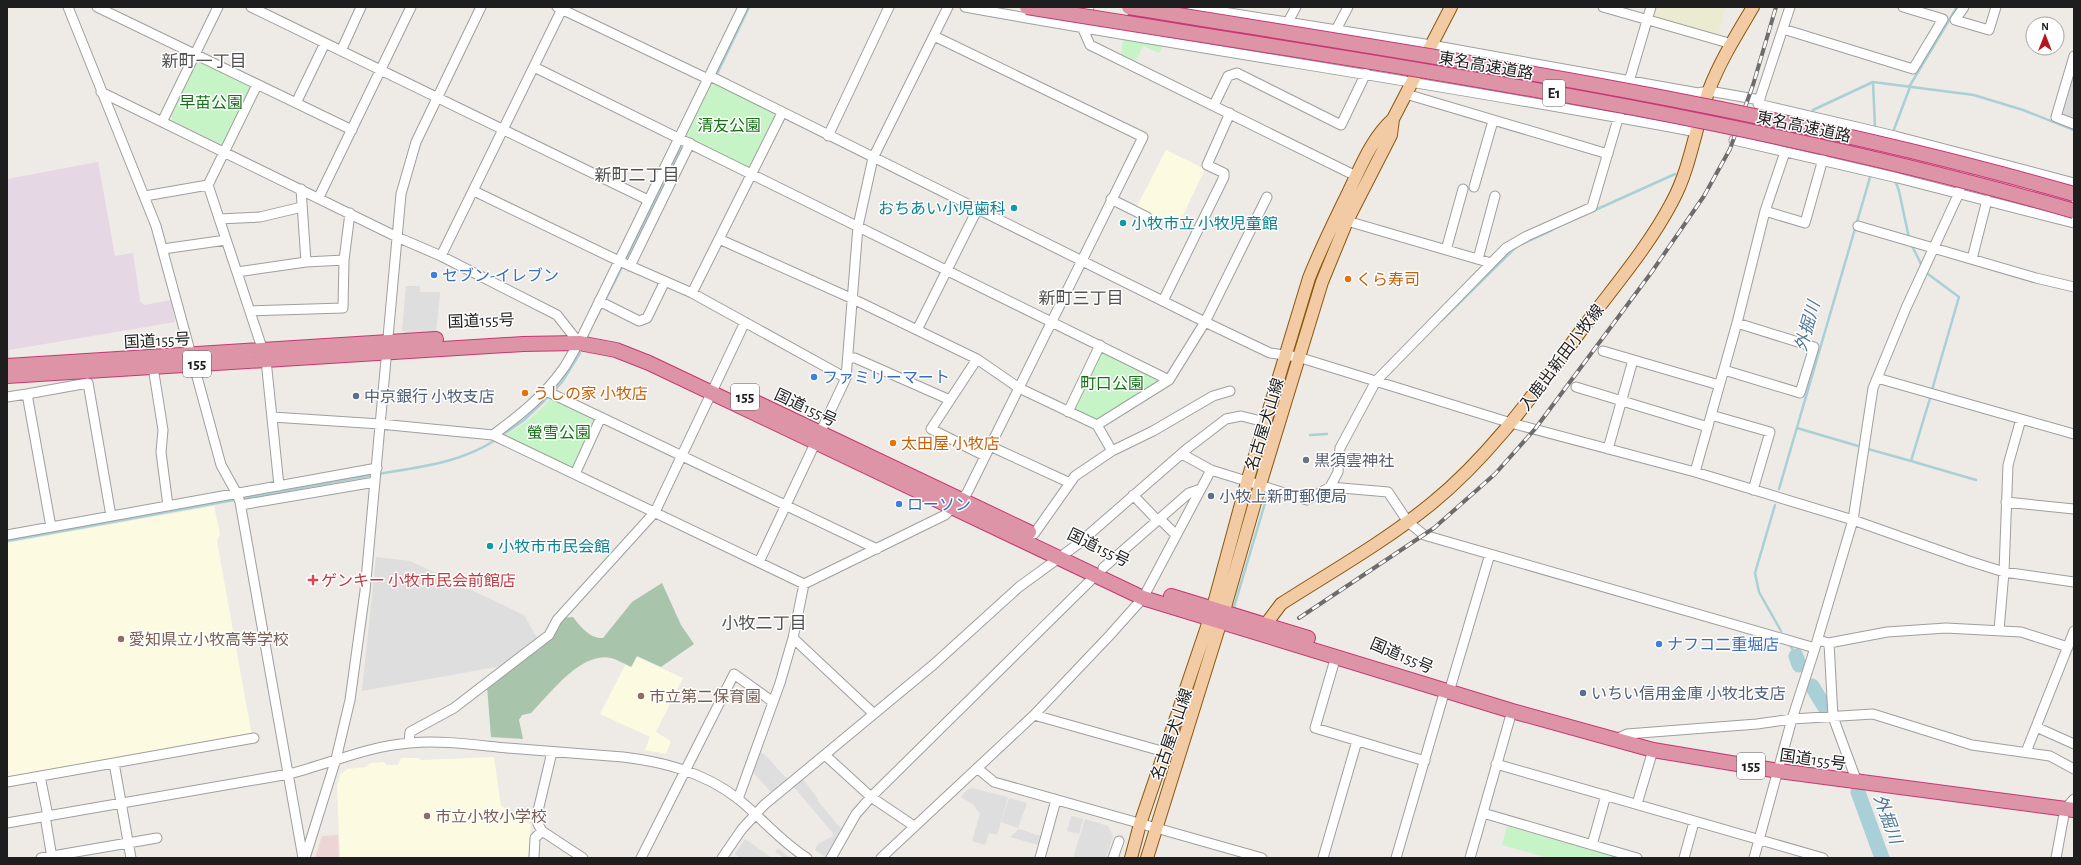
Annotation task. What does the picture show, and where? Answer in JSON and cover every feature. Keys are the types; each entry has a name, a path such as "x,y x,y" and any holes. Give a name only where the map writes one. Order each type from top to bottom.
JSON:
{"highway":[{"name":"東名高速道路","path":"1027,7 1488,82 1653,111 1890,163 2074,211"},
{"name":"東名高速道路","path":"1129,7 1499,67 1656,96 1847,136 2074,194"},
{"name":"国道155号","path":"7,366 193,360 388,347 523,344 578,337 620,341 654,355 714,388 958,503 1145,594 1217,614 1336,656 1512,711 1653,750 1779,771 1857,782 2071,806"},
{"name":"国道155号","path":"7,376 153,367 193,360"},
{"name":"国道155号","path":"958,503 1034,534 1063,554"},
{"name":"国道155号","path":"1217,614 1266,624 1344,649 1420,678 1443,690"}],"main road":[{"name":"名古屋犬山線","path":"1131,858 1140,824 1165,752 1217,614 1260,485 1322,282 1347,221 1391,134 1393,119 1451,7"},
{"name":"入鹿出新田小牧線","path":"1266,624 1280,604 1408,522 1451,486 1498,440 1644,247 1672,202 1691,157 1696,132 1709,90 1732,44 1753,7"},
{"name":"名古屋犬山線","path":"1147,858 1157,829 1217,614 1246,482 1309,278 1321,248 1380,130 1393,119"}],"street":[{"path":"68,7 101,92 146,196 163,249 221,465 237,494 241,505 304,858"},
{"path":"98,7 352,130"},
{"path":"162,122 218,7"},
{"path":"251,7 648,200"},
{"path":"341,51 361,7"},
{"path":"319,197 411,7"},
{"path":"304,858 336,759 350,700 365,591 401,194 416,142 480,7"},
{"path":"493,434 550,393 578,337 599,305 599,301 743,7"},
{"path":"828,136 889,7"},
{"path":"759,562 819,438 846,378 858,226 873,158 948,7"},
{"path":"965,7 1083,29 1366,73 1696,132"},
{"path":"1089,7 1083,29 1090,45 1356,176"},
{"path":"1192,7 1240,11 1288,22 1431,44 1698,93 1709,90 1760,100"},
{"path":"1288,22 1296,7"},
{"path":"1336,30 1348,7"},
{"path":"1603,7 1732,44"},
{"path":"1330,488 1338,472 1340,448 1376,381 1506,248 1527,236 1592,207 1651,7"},
{"path":"1790,7 1758,104 1969,155 2074,183"},
{"path":"1783,29 1913,69 1943,19 1903,7"},
{"path":"1964,7 1955,20 1989,30 1996,7"},
{"path":"441,256 504,130 560,8 782,113 1163,302 1270,353 1298,358 1511,423 1695,472 1853,520 2004,572 2074,582"},
{"path":"804,584 945,515 967,493 1143,137 934,36"},
{"path":"296,103 325,43"},
{"path":"2074,56 2056,118 2074,124"},
{"path":"1529,101 1535,63"},
{"path":"534,67 690,142 1169,380"},
{"path":"1214,105 1228,76 1237,73 1341,125 1366,73"},
{"path":"257,85 208,185 265,356 279,486"},
{"path":"101,92 319,197 397,237 441,256 557,315 578,337"},
{"path":"1406,94 1608,154"},
{"path":"692,293 782,113"},
{"path":"1163,302 1224,177 1224,173 1207,165 1230,113"},
{"path":"1474,187 1493,120"},
{"path":"1734,140 1823,159 2074,223"},
{"path":"630,266 690,142"},
{"path":"1695,472 1737,323 1765,211 1785,152"},
{"path":"1754,858 1792,719 1817,644 1853,520 1864,437 1873,388 1906,308 1959,193 1969,155"},
{"path":"1765,211 1805,223 1823,159"},
{"path":"2020,208 2024,169"},
{"path":"146,196 208,185"},
{"path":"301,189 306,262"},
{"path":"1446,250 1463,189"},
{"path":"474,190 619,261 692,293 846,378"},
{"path":"1478,259 1495,196"},
{"path":"1097,425 1169,380 1205,322 1267,197"},
{"path":"1111,200 1147,217"},
{"path":"1972,259 1987,200"},
{"path":"219,219 260,217 302,207"},
{"path":"917,330 977,210"},
{"path":"250,311 343,308 344,260 350,213"},
{"path":"1347,221 1491,263"},
{"path":"1858,226 2036,278 2074,287"},
{"path":"720,239 853,299 977,359 1019,388 1097,425 1112,451"},
{"path":"163,249 226,240"},
{"path":"237,272 306,262 344,260"},
{"path":"599,301 639,321 647,318 665,281"},
{"path":"409,743 410,732 454,708 549,635 558,620 655,512 745,322"},
{"path":"1724,370 1800,393 1814,347 1737,323"},
{"path":"1068,412 1100,345"},
{"path":"1603,351 1719,385"},
{"path":"848,358 855,358 950,400"},
{"path":"977,359 931,429 986,456"},
{"path":"1608,449 1633,360"},
{"path":"153,367 163,430 162,452 168,506"},
{"path":"1877,378 2074,434"},
{"path":"7,398 88,383 111,516"},
{"path":"1576,387 1708,427"},
{"path":"1034,534 1075,476 1112,451 1213,396 1230,391"},
{"path":"550,393 877,549"},
{"path":"26,394 51,527"},
{"path":"1711,415 1770,432 1753,490"},
{"path":"722,858 754,814 933,665 1019,587 1063,554 1182,454 1226,419 1241,416 1265,422"},
{"path":"272,417 380,424 493,434 804,584"},
{"path":"575,474 601,417"},
{"path":"1999,630 2002,580 2004,572 2008,466 2022,419"},
{"path":"990,446 1070,483"},
{"path":"1182,454 1211,470 1307,500 1330,488 1388,492 1408,522 1424,535 1817,644 1887,632 1946,628 2021,632 2068,647"},
{"path":"881,858 1034,715 1095,652 1145,594 1211,470"},
{"path":"7,535 279,486 376,475"},
{"path":"241,505 376,475"},
{"path":"831,858 856,814 871,797 1100,571 1190,493 1200,489"},
{"path":"1133,495 1176,535"},
{"path":"2006,502 2074,509"},
{"path":"1396,858 1425,760 1443,690 1490,554"},
{"path":"738,799 773,702 793,638 804,584"},
{"path":"2026,752 2074,631"},
{"path":"793,638 874,714"},
{"path":"1829,643 1833,717 1857,782"},
{"path":"1336,656 1315,728 1425,760"},
{"path":"641,858 684,769 734,674 773,702"},
{"path":"1470,858 1512,711"},
{"path":"1614,740 1627,734 1757,724 1792,719 1873,714 1972,745 2050,756 2074,769"},
{"path":"1034,715 1165,752"},
{"path":"2036,726 2074,744"},
{"path":"7,782 254,738"},
{"path":"1323,858 1357,740"},
{"path":"7,823 289,774 324,765 336,759 409,743 452,743 644,760 684,769 721,787 738,799 807,858"},
{"path":"1637,804 1653,750"},
{"path":"552,752 537,815 538,824 542,831 583,858"},
{"path":"825,755 871,797 914,826"},
{"path":"114,763 131,858"},
{"path":"1496,764 1637,804 1694,822 1824,858"},
{"path":"977,768 994,782 1262,858"},
{"path":"40,776 52,857"},
{"path":"1592,845 1606,795"},
{"path":"1040,858 1056,800"},
{"path":"2056,858 2071,806"},
{"path":"1483,813 1637,858"},
{"path":"1684,858 1694,822"},
{"path":"534,858 535,838 542,831"},
{"path":"41,858 156,838"},
{"path":"1114,858 1119,841"}],"shaded area":[{"path":"2074,67 2074,121 2062,116 2060,113"},
{"path":"1166,150 1205,169 1177,228 1136,208"},
{"path":"98,162 115,256 133,253 140,301 144,305 171,300 175,322 9,350 10,358 7,359 7,179"},
{"path":"406,286 420,286 420,292 440,292 436,333 406,334 402,330"},
{"name":"愛知県立小牧高等学校","path":"214,506 220,534 217,541 252,736 7,780 7,543"},
{"path":"376,557 410,561 524,615 537,638 507,665 362,691"},
{"name":"市立第二保育園","path":"637,657 683,678 656,732 671,741 666,754 645,750 650,737 600,714 625,665 632,667"},
{"path":"757,751 764,754 788,780 780,787 771,777 779,787 772,793 751,770"},
{"name":"市立小牧小学校","path":"494,757 501,806 531,825 528,858 340,858 337,787 340,775 347,769 366,767 370,763 384,762 386,765 398,765 401,758 418,758 422,760"},
{"path":"802,778 818,799 817,800 843,831 827,858 815,850 818,844 833,836 832,832 793,786"},
{"path":"972,788 1008,797 997,835 989,833 985,845 972,841 980,814 973,804 961,797 967,790"},
{"path":"1009,798 1027,803 1018,828 1001,822"},
{"path":"1071,816 1083,819 1079,834 1067,831"},
{"path":"1085,819 1108,826 1113,836 1106,858 1073,858"},
{"path":"1019,829 1041,836 1038,845 1010,837"},
{"path":"338,835 339,858 315,858 322,836"},
{"path":"745,839 772,858 740,858 735,854"},
{"path":"778,848 791,858 784,858 775,852"}],"green space":[{"path":"1653,7 1726,7 1717,36 1650,17"},
{"path":"1123,38 1164,43 1159,53 1143,46 1136,61 1121,54"},
{"name":"早苗公園","path":"197,62 202,62 249,85 251,88 225,143 221,144 172,120 171,116"},
{"name":"清友公園","path":"715,84 775,114 777,118 753,166 750,168 684,136 707,86"},
{"name":"町口公園","path":"1103,351 1158,379 1158,383 1096,420 1074,411 1072,408 1099,353"},
{"name":"螢雪公園","path":"551,398 595,418 596,422 574,467 571,468 504,436 529,419"},
{"path":"662,583 681,625 694,644 661,667 637,656 631,667 611,658 600,658 589,661 578,667 567,676 531,713 522,715 519,720 523,739 491,737 487,686 561,618 573,617 582,628 590,634 598,638 603,638 632,602"},
{"path":"1507,826 1618,858 1548,858 1502,845"}],"waterway":[{"path":"717,74 749,7"},
{"name":"外掘川","path":"1909,87 1957,7"},
{"name":"外掘川","path":"1873,82 1875,127"},
{"path":"1813,110 1873,82 1974,95 2023,110 2074,130"},
{"path":"1893,132 1910,87"},
{"path":"625,261 682,144"},
{"path":"1593,211 1675,174"},
{"name":"外掘川","path":"1779,489 1871,174"},
{"path":"1895,180 1899,191 1909,238"},
{"path":"1522,244 1552,230"},
{"path":"1911,244 1921,264"},
{"path":"1442,320 1516,247"},
{"path":"593,324 623,265"},
{"path":"1928,274 1959,297 1932,390"},
{"path":"553,392 562,382 580,353"},
{"path":"1868,449 1911,461 1931,395"},
{"path":"501,436 524,420 549,396"},
{"path":"1797,428 1858,446"},
{"path":"1310,435 1327,434"},
{"path":"378,474 455,459 469,454 497,439"},
{"path":"1911,461 1976,480"},
{"path":"7,541 373,475"},
{"path":"1234,607 1268,493"},
{"name":"外掘川","path":"1775,505 1755,573 1759,592 1781,631"},
{"name":"外掘川","path":"1790,645 1796,656"},
{"name":"外掘川","path":"1796,656 1799,665"},
{"name":"外掘川","path":"1812,686 1829,714"},
{"name":"外掘川","path":"1858,792 1882,858"}],"railway":[{"path":"1299,618 1434,528 1495,474 1535,429 1651,273 1704,196 1730,149 1753,85 1776,7"}],"place":[{"name":"おちあい小児歯科","path":"1014,208"},
{"name":"小牧市立 小牧児童館","path":"1123,223"},
{"name":"セブン-イレブン","path":"434,275"},
{"name":"くら寿司","path":"1348,279"},
{"name":"ファミリーマート","path":"814,377"},
{"name":"うしの家 小牧店","path":"525,393"},
{"name":"中京銀行 小牧支店","path":"356,396"},
{"name":"太田屋 小牧店","path":"893,443"},
{"name":"黒須雲神社","path":"1306,460"},
{"name":"小牧上新町郵便局","path":"1211,496"},
{"name":"ローソン","path":"899,504"},
{"name":"小牧市市民会館","path":"490,546"},
{"name":"ゲンキー 小牧市民会前館店","path":"313,580"},
{"name":"愛知県立小牧高等学校","path":"121,639"},
{"name":"ナフコ二重堀店","path":"1659,644"},
{"name":"いちい信用金庫 小牧北支店","path":"1583,693"},
{"name":"市立第二保育園","path":"641,696"},
{"name":"市立小牧小学校","path":"427,816"}],"district":[{"name":"新町一丁目","path":"204,61"},
{"name":"新町二丁目","path":"637,175"},
{"name":"新町三丁目","path":"1081,298"},
{"name":"小牧二丁目","path":"764,623"}]}
